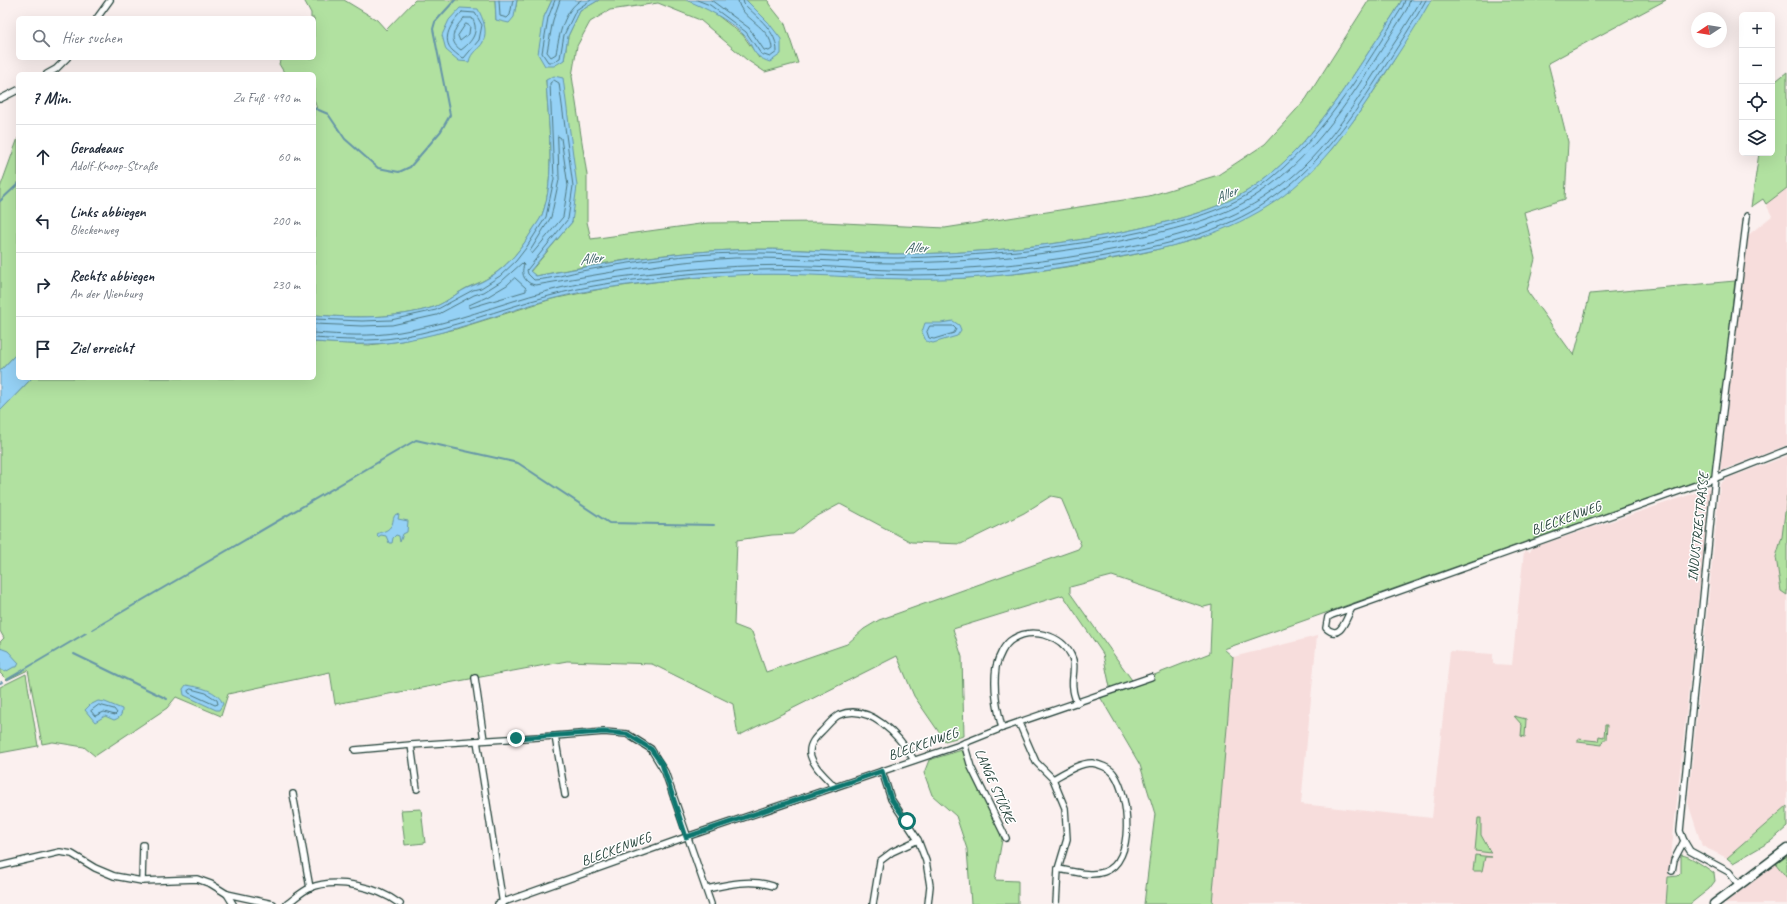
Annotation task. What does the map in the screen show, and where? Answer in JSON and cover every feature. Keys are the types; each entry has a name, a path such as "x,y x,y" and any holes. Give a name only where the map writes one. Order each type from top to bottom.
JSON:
{"main road":[{"path":"1714,904 1787,848"}],"street":[{"path":"98,16 110,0"},
{"path":"51,72 65,60"},
{"path":"0,99 16,91"},
{"name":"INDUSTRIESTRASSE","path":"1684,841 1680,831 1716,478 1747,216"},
{"name":"BLECKENWEG","path":"1352,608 1341,629 1336,632 1330,631 1326,628 1326,616 1716,478 1787,450"},
{"path":"1002,728 995,694 996,666 1004,648 1013,639 1031,633 1049,635 1061,643 1072,656 1074,671 1072,687 1077,703"},
{"name":"BLECKENWEG","path":"501,904 686,837 964,743 1002,728 1152,677"},
{"path":"475,678 484,740"},
{"path":"835,787 814,764 810,753 812,744 816,738 838,716 849,713 859,713 870,716 895,735 903,743 914,760"},
{"path":"1019,723 1036,762 1053,779 1065,808 1066,839 1058,869 1056,904"},
{"path":"355,750 604,732 627,734 651,749 665,772 686,837 711,904"},
{"path":"555,736 565,795"},
{"path":"477,741 501,904"},
{"name":"LANGE STÜCKE","path":"964,743 973,774 1006,838"},
{"path":"411,745 417,789"},
{"path":"1053,779 1074,768 1092,763 1103,766 1113,772 1122,788 1125,810 1126,835 1123,852 1117,863 1105,872 1094,874 1058,869"},
{"path":"882,771 891,799 918,840 926,861 930,886 928,904"},
{"path":"293,794 310,888"},
{"path":"873,904 880,861 892,852 918,840"},
{"path":"1672,871 1674,860 1684,841 1690,850 1729,872 1739,885"},
{"path":"142,881 143,845"},
{"path":"0,866 60,852 72,854 114,876 142,881 197,879 210,884 227,894 273,904"},
{"path":"287,904 310,888 337,883 366,887 400,904"},
{"path":"707,890 739,883 763,883 773,886"},
{"path":"227,894 233,904"}],"shaded area":[{"path":"1787,188 1787,445 1720,471 1747,236 1772,216 1766,204"},
{"path":"1787,456 1787,496 1782,537 1776,557 1781,591 1787,595 1787,806 1727,858 1702,846 1688,803 1720,484 1726,479"},
{"path":"1710,488 1666,904 1212,904 1233,657 1317,636 1301,804 1432,818 1450,651 1493,654 1493,664 1512,665 1524,551 1530,552 1532,548"},
{"path":"1776,864 1787,878 1787,904 1724,904"}],"green space":[{"path":"304,0 344,0 377,20 386,30 415,0 495,0 496,20 516,7 517,0 552,0 544,17 564,60 568,36 580,11 599,0 686,0 708,8 743,35 759,58 768,22 746,0 768,0 769,4 785,24 798,63 765,72 747,60 700,20 658,3 610,10 590,22 577,46 572,76 587,175 587,222 591,239 707,223 823,222 945,228 1149,196 1218,175 1265,144 1306,99 1369,0 1402,0 1344,90 1318,125 1272,173 1242,194 1200,212 1141,228 1080,240 987,251 894,254 773,249 708,251 634,259 536,276 530,272 572,222 546,80 550,149 549,184 541,217 520,249 499,271 481,282 466,288 439,305 405,314 375,317 316,315 316,72 284,72 279,64 280,60 316,60 316,16 311,16 311,13"},
{"path":"1431,0 1666,0 1548,63 1568,142 1565,199 1524,212 1535,259 1527,291 1574,356 1590,294 1735,281 1714,475 1224,649 1233,657 1212,904 1144,904 1155,814 1140,765 1099,695 1111,692 1103,654 1063,595 953,629 962,657 964,736 945,741 914,696 897,656 738,736 733,704 652,664 567,661 335,704 330,672 228,694 221,716 176,697 167,708 95,756 84,747 53,742 42,744 28,670 7,680 0,673 0,642 4,638 0,631 0,411 30,380 316,380 316,342 369,345 401,341 456,329 552,299 606,288 741,274 807,274 911,279 966,278 1023,273 1087,264 1147,252 1201,238 1330,151 1382,79","holes":["1051,496 1061,498 1081,545 1078,549 879,620 864,629 847,644 766,672 752,632 734,625 737,540 772,535 793,534 812,519 840,504 911,542 961,544 1024,513","1112,576 1204,607 1212,605 1210,653 1134,683 1070,593 1070,587"]},
{"path":"1787,72 1787,188 1766,204 1763,199 1751,207 1759,156 1775,156 1775,82"},
{"path":"16,144 16,354 0,371 0,188"},
{"path":"1787,496 1787,595 1781,591 1776,557 1782,537"},
{"path":"26,674 38,746 0,753 0,687"},
{"path":"1514,716 1526,719 1525,737 1521,736 1522,725"},
{"path":"1605,725 1607,725 1606,740 1603,740 1602,745 1578,742 1578,739 1598,741 1599,736 1604,737"},
{"path":"962,750 969,768 996,818 1002,840 995,880 1018,881 1018,904 971,904 967,849 956,816 932,795 924,773 929,760"},
{"path":"1787,806 1787,827 1771,841 1733,863 1727,858"},
{"path":"421,809 425,843 405,845 401,810"},
{"path":"1478,818 1481,818 1481,835 1491,853 1475,851"},
{"path":"1475,855 1492,857 1485,857 1482,871 1473,871"},
{"path":"1681,855 1693,859 1714,873 1715,881 1709,889 1690,904 1666,904 1668,877 1678,876 1681,873"},
{"path":"1787,856 1787,878 1776,864"}],"water":[{"path":"495,0 517,0 514,17 509,23 496,20"},
{"path":"552,0 599,0 580,11 568,36 564,60 554,66 545,66 538,54 544,17"},
{"path":"686,0 746,0 768,22 781,39 781,54 770,62 763,59 756,53 743,34 730,23 716,14"},
{"path":"1402,0 1431,0 1421,18 1352,123 1309,173 1276,201 1240,222 1201,237 1161,249 1015,274 962,278 884,279 791,274 698,277 605,288 564,296 532,304 439,333 390,343 347,344 316,342 316,315 344,317 390,316 434,307 467,288 491,277 514,257 540,219 546,200 549,184 550,149 546,80 554,76 563,78 577,186 572,222 530,271 536,276 634,259 708,251 773,249 925,254 987,251 1080,240 1141,228 1200,212 1242,194 1272,173 1318,125 1344,90"},
{"path":"460,8 478,9 484,25 485,33 483,42 471,55 469,62 459,61 446,50 442,35 449,20"},
{"path":"953,321 959,325 961,330 957,336 933,343 926,341 922,332 925,323"},
{"path":"16,354 16,380 30,380 0,411 0,371"},
{"path":"396,514 399,515 398,519 408,521 407,532 403,534 400,542 399,536 396,535 393,538 392,543 389,543 386,536 381,535 378,537 377,534 389,528"},
{"path":"0,648 8,651 19,663 17,667 5,672 0,669"},
{"path":"186,685 213,692 221,699 223,704 219,710 216,710 184,695 183,689"},
{"path":"98,701 105,702 122,709 122,713 114,720 105,716 95,722 85,710 90,705"}],"waterway":[{"path":"316,109 328,114 345,139 378,168 399,172 410,167 441,131 450,115 433,29 435,22 455,0"},
{"path":"0,201 16,186"},
{"path":"93,629 416,440 518,463 609,523 714,525"},
{"path":"8,679 86,633"},
{"path":"74,654 167,699"}],"route":[{"path":"516,738 604,732 627,734 651,749 662,764 686,837 882,771 891,799 907,821"}],"water label":[{"name":"Aller","path":"1226,195"},
{"name":"Aller","path":"916,248"},
{"name":"Aller","path":"591,259"}]}
